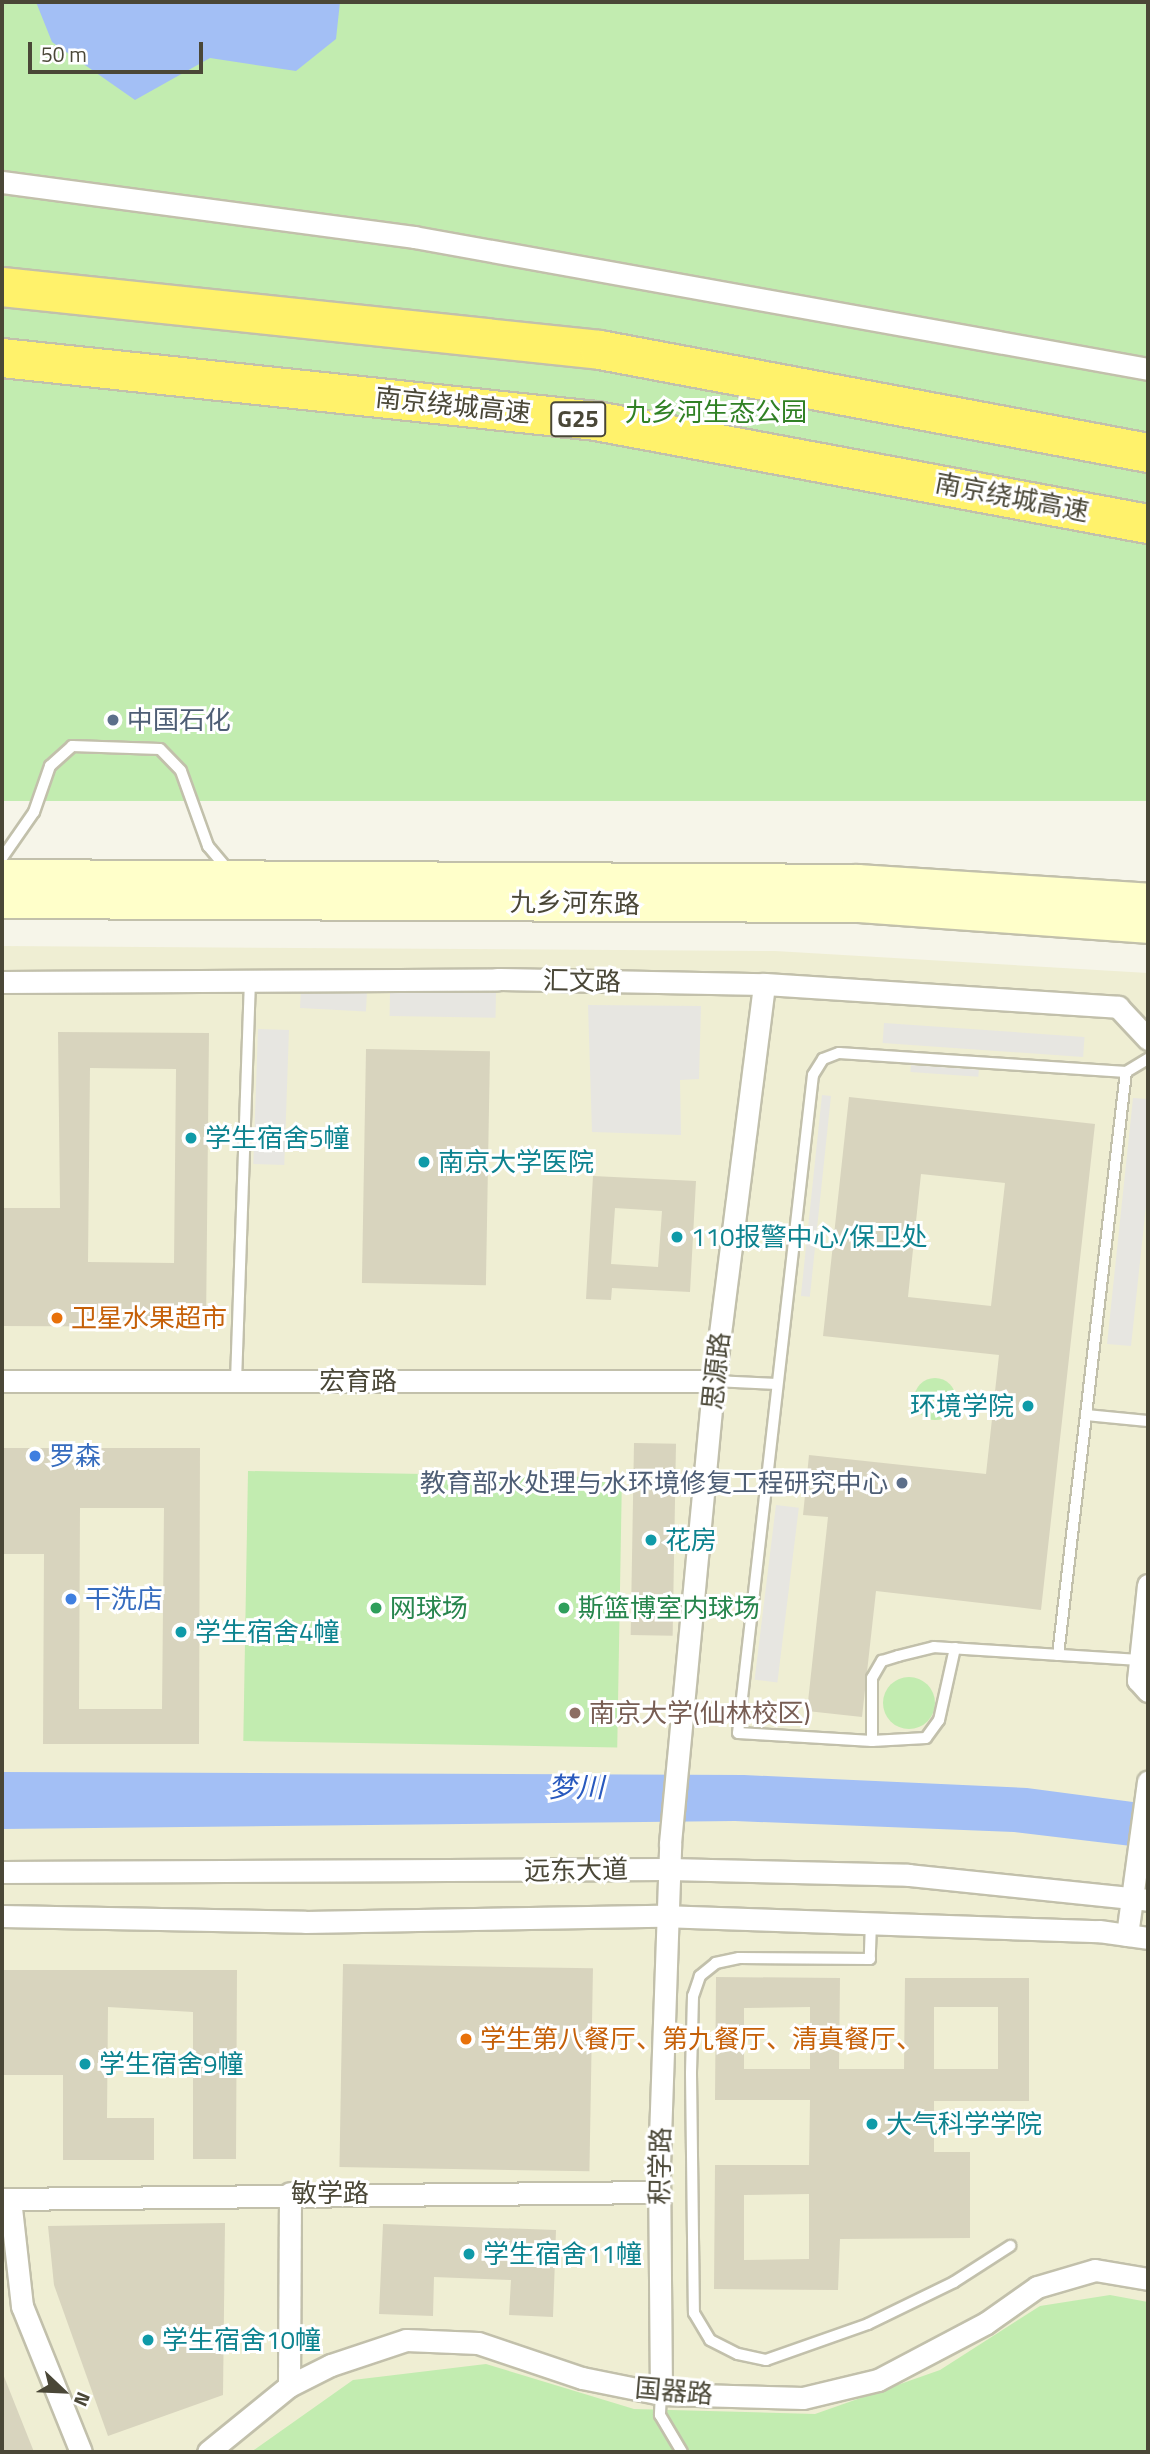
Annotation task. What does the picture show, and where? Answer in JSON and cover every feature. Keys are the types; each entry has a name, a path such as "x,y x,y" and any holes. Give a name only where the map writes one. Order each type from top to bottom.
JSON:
{"highway":[{"path":"2,287 600,350 1148,453"},
{"name":"南京绕城高速","path":"2,358 596,421 1148,524"}],"main road":[{"name":"九乡河东路","path":"2,876 858,881 1148,900"},
{"name":"九乡河东路","path":"2,902 858,906 1148,927"}],"street":[{"path":"2,182 414,237 1148,369"},
{"name":"汇文路","path":"2,982 497,979 764,984 1118,1007 1148,1039"},
{"name":"思源路","path":"670,1843 714,1381 764,984"},
{"name":"宏育路","path":"2,1381 714,1381"},
{"path":"1148,1585 1138,1680 1148,1691"},
{"path":"1127,1935 1140,1898 1136,1861 1148,1785"},
{"name":"积学路","path":"661,2395 659,2192 670,1843"},
{"name":"远东大道","path":"2,1872 669,1869 908,1875 1140,1898"},
{"name":"远东大道","path":"2,1916 306,1922 666,1916 871,1922 1148,1938"},
{"name":"敏学路","path":"6,2199 290,2193 659,2192"},
{"path":"289,2386 290,2193"},
{"path":"6,2199 22,2306 82,2452"},
{"name":"国器路","path":"208,2452 289,2386 331,2365 406,2340 478,2343 582,2378 661,2395 803,2398 878,2380 986,2323 1037,2287 1095,2270 1148,2279"}],"lane":[{"path":"2,858 34,812 50,766 72,746 160,749 181,771 208,846 234,876"},
{"path":"236,1381 250,982"},
{"path":"955,1648 939,1720 926,1738 872,1741 738,1733 813,1075 822,1059 839,1053 1126,1072 1148,1059"},
{"path":"1058,1655 1126,1072"},
{"path":"714,1381 777,1384"},
{"path":"1086,1415 1148,1421"},
{"path":"872,1741 872,1678 882,1661 934,1647 1139,1660"},
{"path":"871,1922 870,1959 739,1958 716,1963 700,1976 693,1996 694,2313 710,2340 738,2354 766,2360 869,2324 954,2282 1010,2246"},
{"name":"积学路","path":"661,2395 660,2415 682,2452"}],"shaded area":[{"name":"南京大学(仙林校区)","path":"2,946 775,951 1148,973 1148,2452 2,2452"},
{"path":"301,989 367,992 366,1011 300,1008"},
{"path":"390,991 496,993 496,1018 390,1016"},
{"path":"588,1005 701,1006 699,1079 680,1080 681,1135 592,1132"},
{"path":"884,1023 1085,1037 1083,1057 883,1043"},
{"path":"258,1029 289,1030 284,1165 253,1164"},
{"path":"911,1065 979,1070 978,1077 911,1072"},
{"path":"822,1095 831,1096 810,1297 801,1296"},
{"path":"1133,1098 1148,1099 1148,1187 1131,1346 1107,1344"},
{"path":"776,1505 799,1508 777,1682 755,1680"}],"green space":[{"name":"九乡河生态公园","path":"2,2 1148,2 1148,801 2,801"},
{"path":"935,1378 950,1384 956,1399 950,1414 935,1420 920,1414 914,1399 920,1384"},
{"name":"网球场","path":"248,1471 622,1478 617,1747 243,1741"},
{"path":"909,1677 928,1684 935,1703 928,1722 909,1729 890,1722 883,1703 890,1684"},
{"path":"1110,2295 1148,2302 1148,2452 251,2452 353,2380 486,2364 634,2409 815,2414 940,2370 1040,2306"}],"water":[{"path":"36,2 340,2 336,39 296,71 210,58 135,100 52,42"},
{"name":"梦川","path":"2,1772 744,1775 1027,1788 1148,1804 1148,1848 1014,1832 735,1821 2,1829"}],"building":[{"name":"学生宿舍5幢","path":"58,1032 209,1033 206,1327 2,1326 2,1208 60,1208","holes":["90,1068 176,1069 174,1263 88,1262"]},
{"name":"南京大学医院","path":"366,1049 490,1051 486,1285 362,1283"},
{"name":"环境学院","path":"849,1097 1095,1124 1041,1610 876,1591 862,1717 807,1711 828,1517 803,1515 809,1455 986,1474 999,1355 823,1336","holes":["921,1174 1005,1183 991,1306 908,1297"]},
{"name":"110报警中心/保卫处","path":"593,1176 696,1181 690,1292 612,1288 611,1300 586,1299","holes":["615,1208 662,1211 658,1267 611,1264"]},
{"name":"花房","path":"634,1443 676,1444 673,1636 631,1635"},
{"name":"学生宿舍4幢","path":"2,1448 200,1448 199,1744 43,1744 44,1554 2,1554","holes":["80,1508 164,1508 162,1709 79,1709"]},
{"name":"学生第八餐厅、第九餐厅、清真餐厅、","path":"343,1964 593,1968 589,2171 339,2167"},
{"name":"学生宿舍9幢","path":"2,1970 237,1970 236,2159 193,2159 193,2012 108,2007 107,2118 154,2118 154,2160 63,2160 63,2075 2,2075"},
{"path":"716,1977 840,1978 839,2069 904,2069 905,1978 1029,1978 1029,2101 934,2101 934,2152 970,2152 970,2238 840,2239 838,2290 714,2289 715,2165 809,2165 810,2100 715,2100","holes":["810,2007 810,2069 744,2069 744,2008","934,2007 998,2007 998,2069 934,2069","809,2194 809,2259 744,2260 744,2195"]},
{"name":"学生宿舍10幢","path":"225,2223 223,2395 108,2436 54,2285 48,2226"},
{"name":"学生宿舍11幢","path":"383,2224 556,2230 553,2317 509,2315 511,2280 434,2277 433,2316 379,2314"},
{"path":"3,2374 34,2452 2,2452"}],"place":[{"name":"中国石化","path":"113,720"},
{"name":"学生宿舍5幢","path":"191,1138"},
{"name":"南京大学医院","path":"424,1162"},
{"name":"110报警中心/保卫处","path":"677,1237"},
{"name":"卫星水果超市","path":"57,1318"},
{"name":"环境学院","path":"1028,1406"},
{"name":"罗森","path":"35,1456"},
{"name":"教育部水处理与水环境修复工程研究中心","path":"902,1483"},
{"name":"花房","path":"651,1540"},
{"name":"干洗店","path":"71,1599"},
{"name":"网球场","path":"376,1608"},
{"name":"斯篮博室内球场","path":"564,1608"},
{"name":"学生宿舍4幢","path":"181,1632"},
{"name":"南京大学(仙林校区)","path":"575,1713"},
{"name":"学生第八餐厅、第九餐厅、清真餐厅、","path":"466,2039"},
{"name":"学生宿舍9幢","path":"85,2064"},
{"name":"大气科学学院","path":"872,2124"},
{"name":"学生宿舍11幢","path":"469,2254"},
{"name":"学生宿舍10幢","path":"148,2340"}]}
